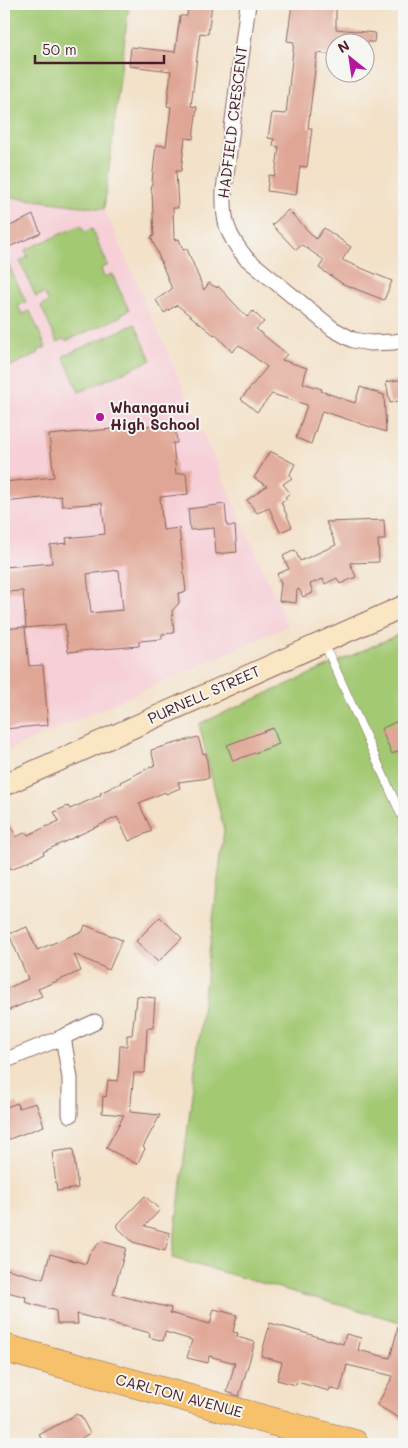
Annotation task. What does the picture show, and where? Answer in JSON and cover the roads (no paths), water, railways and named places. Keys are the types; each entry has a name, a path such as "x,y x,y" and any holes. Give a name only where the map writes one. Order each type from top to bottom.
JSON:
{"highway":[{"name":"CARLTON AVENUE","path":"4,1348 354,1444"}],"main road":[{"name":"PURNELL STREET","path":"4,785 404,606"}],"street":[{"name":"HADFIELD CRESCENT","path":"248,4 224,190 223,211 227,229 235,245 246,258 333,329 353,340 370,343 404,340"},
{"path":"4,1061 95,1022"},
{"path":"63,1037 70,1078 70,1115"}],"lane":[{"path":"323,641 403,819"}],"place":[{"name":"Whanganui High School","path":"100,417"}]}
